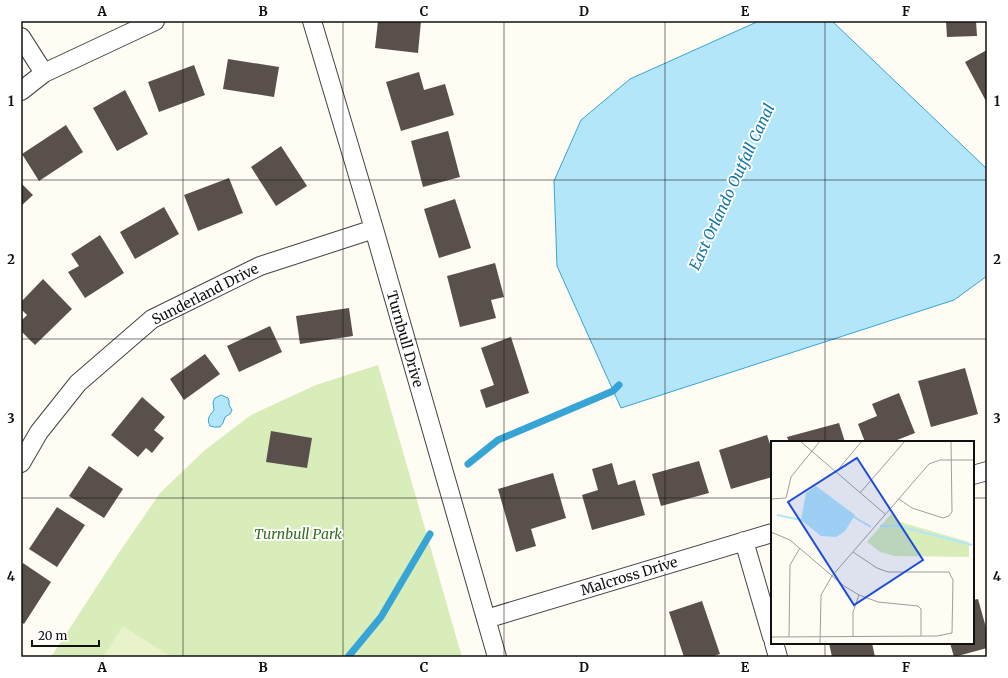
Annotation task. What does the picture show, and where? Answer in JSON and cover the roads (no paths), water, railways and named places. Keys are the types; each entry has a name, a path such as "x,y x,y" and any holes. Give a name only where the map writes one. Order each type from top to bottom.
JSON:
{"street":[{"path":"21,91 44,73 155,21"},
{"name":"Turnbull Drive","path":"312,21 497,657"},
{"path":"21,37 44,73"},
{"name":"Sunderland Drive","path":"21,463 39,432 78,383 152,319 260,266 374,230"},
{"path":"974,475 987,471"},
{"name":"Malcross Drive","path":"486,619 771,533"},
{"path":"744,541 771,634"},
{"path":"774,644 778,657"}],"water":[{"path":"759,21 832,21 987,169 987,276 954,300 621,408 557,266 554,181 581,120 630,79"},
{"path":"221,395 228,398 229,405 232,410 230,414 225,417 220,427 210,426 208,419 214,410 213,402 215,398"}],"waterway":[{"name":"East Orlando Outfall Canal","path":"468,464 498,440 613,391 619,385"},
{"name":"East Orlando Outfall Canal","path":"348,657 381,617 430,534"}],"park label":[{"name":"Turnbull Park","path":"298,534"}]}
